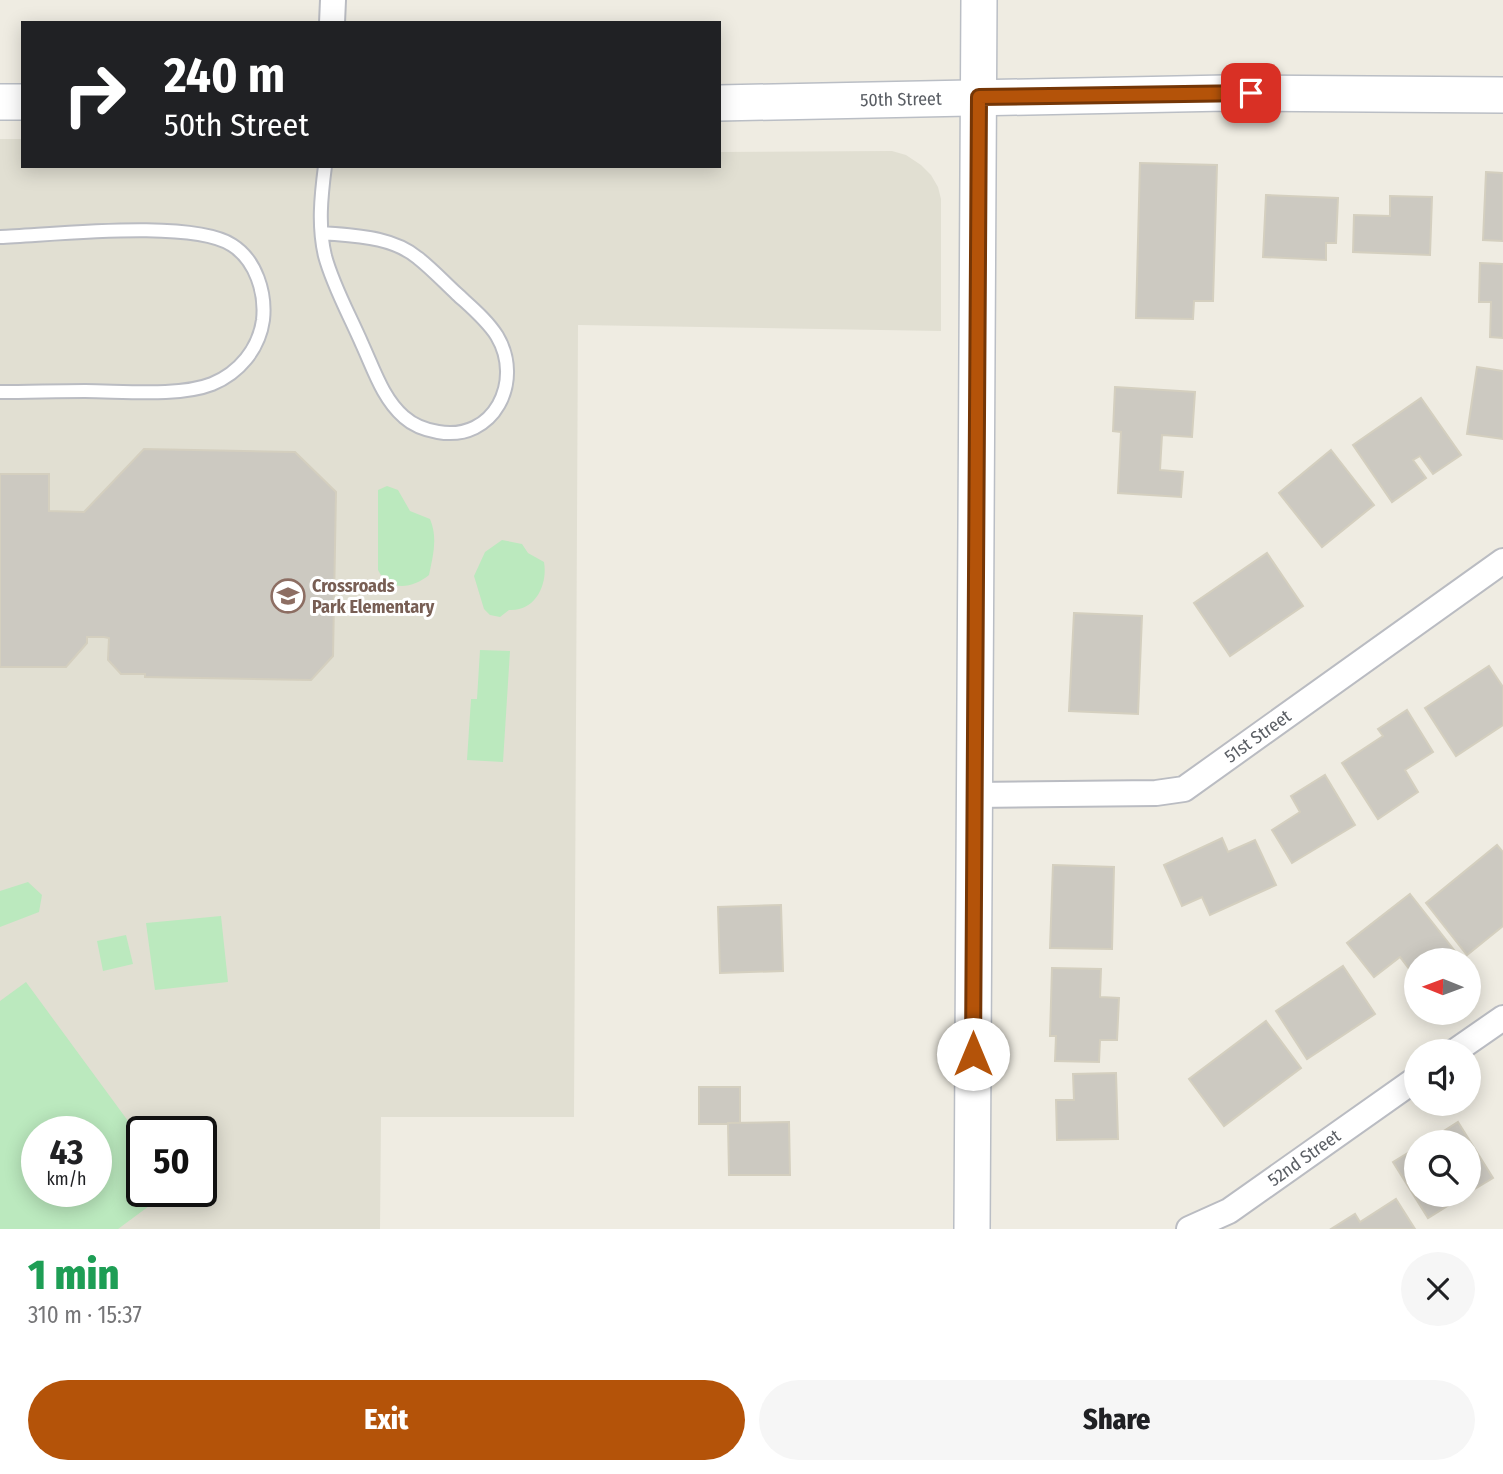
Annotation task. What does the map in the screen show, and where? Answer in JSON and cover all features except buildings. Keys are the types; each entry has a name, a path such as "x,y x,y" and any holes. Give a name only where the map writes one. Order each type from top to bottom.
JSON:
{"main road":[{"path":"972,1229 979,0"},
{"name":"50th Street","path":"721,103 1226,93 1503,95"}],"street":[{"path":"332,21 333,0"},
{"name":"51st Street","path":"974,795 1156,793 1184,789 1503,561"},
{"path":"1472,1039 1503,1017"},
{"name":"52nd Street","path":"1189,1229 1229,1211 1404,1087"}],"lane":[{"path":"322,233 368,238 398,245 417,256 484,320 498,337 506,370 506,385 495,412 483,424 466,433 449,434 429,430 406,419 380,384 326,257 322,233 319,206 325,168"},
{"path":"0,228 24,236"},
{"path":"0,237 157,230 214,237 232,245 245,257 254,271 263,302 259,337 242,366 212,384 143,392 0,392"}],"shaded area":[{"name":"Crossroads Park Elementary","path":"0,139 21,139 21,168 721,168 721,152 892,151 906,155 931,175 941,199 941,331 578,325 574,1117 381,1117 380,1229 0,1229"}],"green space":[{"path":"387,486 398,490 410,511 430,519 434,533 429,575 408,585 388,582 378,570 378,490"},
{"path":"502,540 522,544 528,553 544,562 545,571 542,588 533,602 526,607 509,610 500,617 490,615 484,609 474,576 485,552"},
{"path":"480,650 510,651 503,762 467,760 471,699 477,699"},
{"path":"28,882 42,895 39,912 0,927 0,891"},
{"path":"221,916 228,982 155,990 146,923"},
{"path":"126,935 133,964 103,971 97,941"},
{"path":"26,982 126,1118 126,1207 148,1207 118,1229 0,1229 0,1001"}],"place":[{"name":"Crossroads Park Elementary","path":"288,596"}],"route":[{"path":"973,1054 979,97 1251,93"}]}
